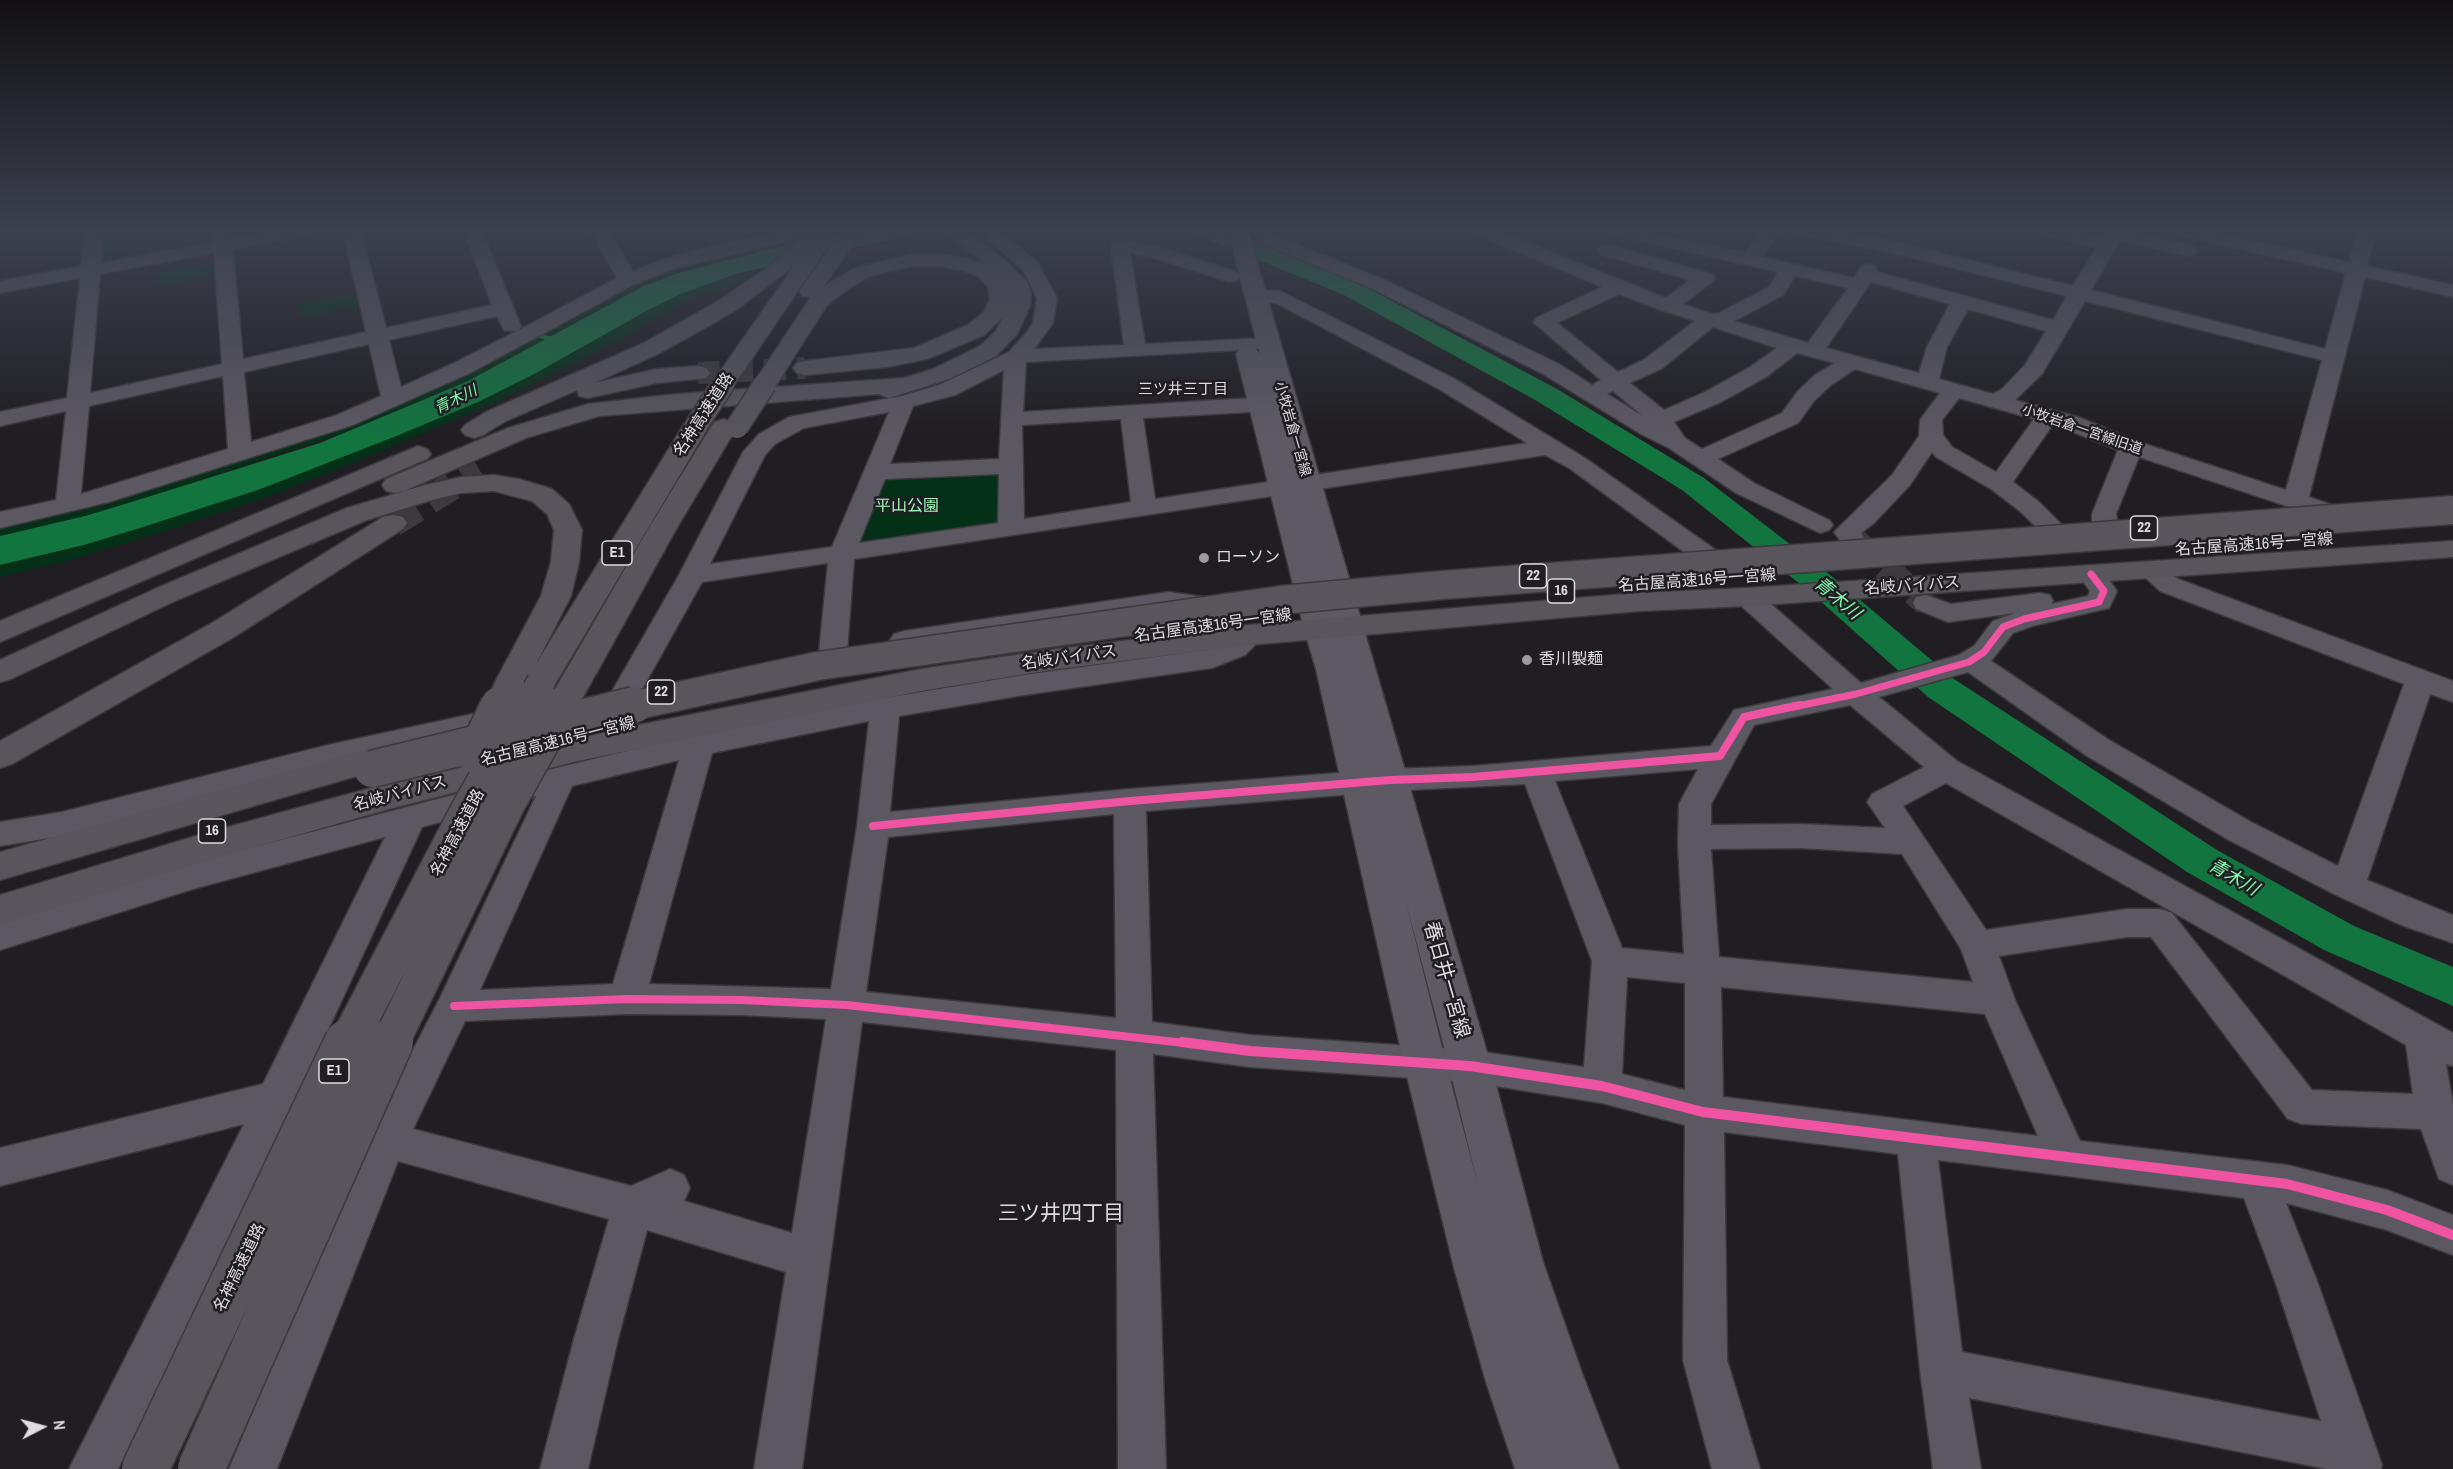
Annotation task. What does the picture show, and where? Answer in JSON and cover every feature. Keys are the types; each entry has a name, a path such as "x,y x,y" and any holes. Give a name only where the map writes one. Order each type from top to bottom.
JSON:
{"highway":[{"path":"470,433 495,417 650,349 736,300"},
{"name":"名神高速道路","path":"145,1469 345,1048 467,814 608,569 696,426 781,300"},
{"name":"名神高速道路","path":"201,1469 382,1059 506,805 544,680 640,569 731,427 806,300"},
{"path":"757,384 821,300"},
{"path":"805,368 887,360 919,354 976,330 993,315 1001,300"},
{"path":"478,469 530,443 578,426 609,420 668,412 906,394 988,351 1006,334 1014,320 1019,300"},
{"path":"0,632 470,433 599,388 657,376 698,373"},
{"path":"167,594 291,530 517,432 566,416 633,404 906,394"},
{"path":"0,739 33,715 213,615 284,566 434,491 462,485 494,483 519,487 542,495 559,510 568,530 565,562 556,596 544,680"},
{"name":"名岐バイパス","path":"0,910 210,846 389,796 578,748 921,680 1050,660 1249,635 1328,609 1537,575 1720,559 1844,545 2058,535 2335,514 2453,509"},
{"name":"名古屋高速16号一宮線","path":"0,872 382,767 585,717 818,666 964,644 1281,600 1431,586 2453,509"},
{"path":"0,672 167,594 357,514 389,514"},
{"path":"0,756 223,630 389,514"},
{"name":"名古屋高速16号一宮線","path":"0,891 50,875 374,788 676,713 796,688 964,661 1311,613 1462,598 1786,574 2453,532"},
{"name":"名岐バイパス","path":"0,865 396,753 593,707 767,670 1207,605 1328,609 1639,602 2453,549"},
{"path":"0,616 72,600"}],"main road":[{"name":"小牧岩倉一宮線","path":"1246,300 1328,609"},
{"name":"春日井一宮線","path":"1328,609 1332,669 1374,781 1470,1066 1520,1262 1557,1373 1593,1469"},
{"name":"春日井一宮線","path":"1374,781 1425,1064 1477,1268 1511,1382 1541,1469"}],"street":[{"path":"68,506 88,300"},
{"path":"228,300 240,453"},
{"path":"369,300 393,400"},
{"path":"501,300 516,340"},
{"path":"0,520 68,506 345,420 393,400 516,340 592,300"},
{"path":"1011,530 1011,419 1016,356 1043,323 1047,300"},
{"path":"1128,300 1135,349"},
{"path":"1285,300 1447,384 1577,463 1720,559"},
{"path":"1410,300 1551,369 1649,429 1677,443 1745,488 1820,525"},
{"path":"1591,300 1542,322 1573,350 1617,382 1661,419 1677,443"},
{"path":"1651,300 1803,348 1953,391 1995,400"},
{"path":"1668,306 1677,300"},
{"path":"1593,393 1653,364 1710,320 1724,318 1760,300"},
{"path":"1661,419 1713,397 1803,348 1839,317 1850,300"},
{"path":"1955,300 2058,328"},
{"name":"小牧岩倉一宮線旧道","path":"1995,400 2010,394 2034,369 2075,300"},
{"path":"2109,300 2334,357"},
{"path":"2295,500 2350,300"},
{"path":"1927,383 1937,347 1962,301"},
{"path":"0,419 504,308"},
{"path":"626,693 692,575 755,452 767,439 797,422 906,394 947,390 1016,356 1257,344"},
{"path":"1701,458 1790,418 1806,396 1823,380 1852,362"},
{"path":"1844,545 1847,532 1865,518 1901,480 1930,436 1931,420 1953,391"},
{"path":"833,652 842,553 906,394"},
{"name":"小牧岩倉一宮線旧道","path":"1995,400 2335,514"},
{"path":"1011,419 1273,404"},
{"path":"1131,411 1144,509"},
{"path":"2000,484 2047,416"},
{"path":"1930,436 1944,452 2000,484 2030,507 2058,535"},
{"path":"692,575 1011,530 1294,484 1549,447"},
{"path":"2110,530 2105,523 2104,514 2131,447"},
{"path":"875,472 1011,466"},
{"path":"2150,570 2169,585 2453,693"},
{"path":"1736,1469 1705,1360 1702,969 1694,837 1695,804 1744,717 1865,692 1970,661 1984,652 2003,627 2024,619 2099,602 2104,591 2091,574"},
{"path":"1758,596 1865,692 1946,769 2438,1043 2435,1112 2453,1166"},
{"path":"0,834 62,825 328,756 833,652 1169,600 1207,605"},
{"path":"1926,603 1948,613 2036,600 2047,603 2062,612"},
{"path":"0,936 193,876 560,778 699,745 885,708 1024,685 1212,659 1235,649 1249,635"},
{"path":"1970,661 2098,748 2240,831 2349,886 2413,915 2453,929"},
{"path":"2349,886 2420,680"},
{"path":"778,1469 873,826 885,708"},
{"path":"627,999 699,745"},
{"path":"873,826 1130,801 1374,781 1536,772 1720,756"},
{"path":"1946,769 1883,802 1912,842 1977,945 1997,1000 2067,1157"},
{"path":"1536,772 1610,961 1602,1086"},
{"path":"253,1469 387,1140 454,1006 560,778"},
{"path":"1130,801 1142,1469"},
{"path":"93,1469 277,1098 411,817"},
{"path":"357,832 369,859 372,895"},
{"path":"1694,837 1801,836 1912,842"},
{"path":"1977,945 2127,922 2160,923 2302,1107 2435,1112"},
{"path":"1610,961 1997,1000"},
{"path":"454,1006 627,999 742,1000 847,1005 1136,1036 1251,1051 1470,1066 1602,1086 1703,1112 2287,1184 2387,1210 2453,1235"},
{"path":"0,1167 277,1098"},
{"path":"387,1140 652,1197 809,1258"},
{"path":"1916,1140 1942,1370 1957,1469"},
{"path":"2257,1180 2296,1281 2357,1460"},
{"path":"564,1469 596,1339 652,1197"},
{"path":"1942,1370 2357,1460"}],"green space":[{"path":"319,300 362,300 363,305 301,318 298,304"},
{"path":"594,300 619,300 466,382 362,427 85,516 0,536 0,524 332,428"},
{"path":"669,300 690,300 624,338 498,401 346,466 261,499 156,534 69,560 0,577 0,565 84,545 258,490"},
{"name":"平山公園","path":"1002,471 1004,526 855,546 879,477"}],"water":[{"path":"619,300 670,300 478,402 394,437 258,490 84,545 0,565 0,536 85,516 320,443 466,382"}],"waterway":[{"name":"青木川","path":"1371,300 1547,395 1693,484 1822,585 1941,688 2202,861 2339,938 2453,987"},
{"path":"536,335 556,340"}],"tunnel":[{"path":"698,373 805,368"},
{"path":"393,523 479,469"},
{"path":"1855,541 1926,603"}],"cycle path":[{"path":"873,826 1130,801 1390,780 1473,777 1720,756 1744,717 1856,694 1969,662 1984,652 2003,627 2024,619 2099,602 2104,591 2091,574"},
{"path":"454,1006 627,999 742,1000 847,1005 1136,1036 1250,1051 1470,1066 1602,1086 1703,1112 2287,1184 2387,1210 2453,1235"}],"place":[{"name":"ローソン","path":"1204,558"},
{"name":"香川製麺","path":"1527,660"}],"district":[{"name":"三ツ井三丁目","path":"1183,390"},
{"name":"三ツ井四丁目","path":"1061,1214"}]}
